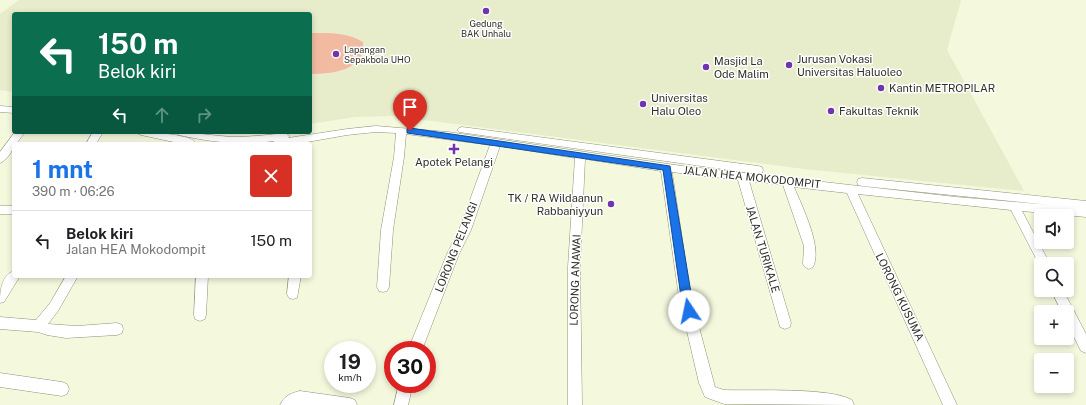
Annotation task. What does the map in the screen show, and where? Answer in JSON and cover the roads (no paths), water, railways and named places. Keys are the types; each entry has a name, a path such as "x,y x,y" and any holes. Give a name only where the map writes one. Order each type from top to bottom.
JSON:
{"street":[{"path":"0,104 12,105"},
{"path":"0,109 12,110"},
{"name":"JALAN HEA MOKODOMPIT","path":"284,142 307,136 384,123 434,126 478,136 496,143 580,156 637,159 666,168 850,188 900,190 1014,206 1086,212"},
{"name":"JALAN HEA MOKODOMPIT","path":"190,134 223,140 247,141 376,130 401,130 478,136 637,159 1086,212"},
{"path":"383,287 387,230 399,157 401,130"},
{"path":"151,134 192,142"},
{"path":"0,159 12,143"},
{"name":"LORONG PELANGI","path":"419,341 453,254 465,230 496,143"},
{"name":"LORONG ANAWAI","path":"575,405 575,260 580,182 580,156"},
{"path":"666,168 686,296 706,383 710,392 724,397 797,398 845,404"},
{"name":"JALAN TURIKALE","path":"742,176 785,323"},
{"path":"787,181 810,246 809,264"},
{"name":"LORONG KUSUMA","path":"850,188 950,405"},
{"path":"1014,206 1040,257"},
{"path":"0,210 12,210"},
{"path":"0,298 13,278"},
{"path":"39,326 54,307 71,278"},
{"path":"200,315 202,278"},
{"path":"293,294 295,278"},
{"path":"1061,297 1086,347"},
{"path":"0,323 39,326 45,330 54,331 80,332 117,328"},
{"path":"0,380 62,389"},
{"path":"401,405 404,393"},
{"path":"287,405 294,399 300,398 350,405"}],"place":[{"name":"Gedung BAK Unhalu","path":"486,11"},
{"name":"Lapangan Sepakbola UHO","path":"336,54"},
{"name":"Jurusan Vokasi Universitas Haluoleo","path":"789,65"},
{"name":"Masjid La Ode Malim","path":"706,67"},
{"name":"Kantin METROPILAR","path":"881,88"},
{"name":"Universitas Halu Oleo","path":"643,104"},
{"name":"Fakultas Teknik","path":"831,111"},
{"name":"Apotek Pelangi","path":"454,149"},
{"name":"TK / RA Wildaanun Rabbaniyyun","path":"611,204"}]}
